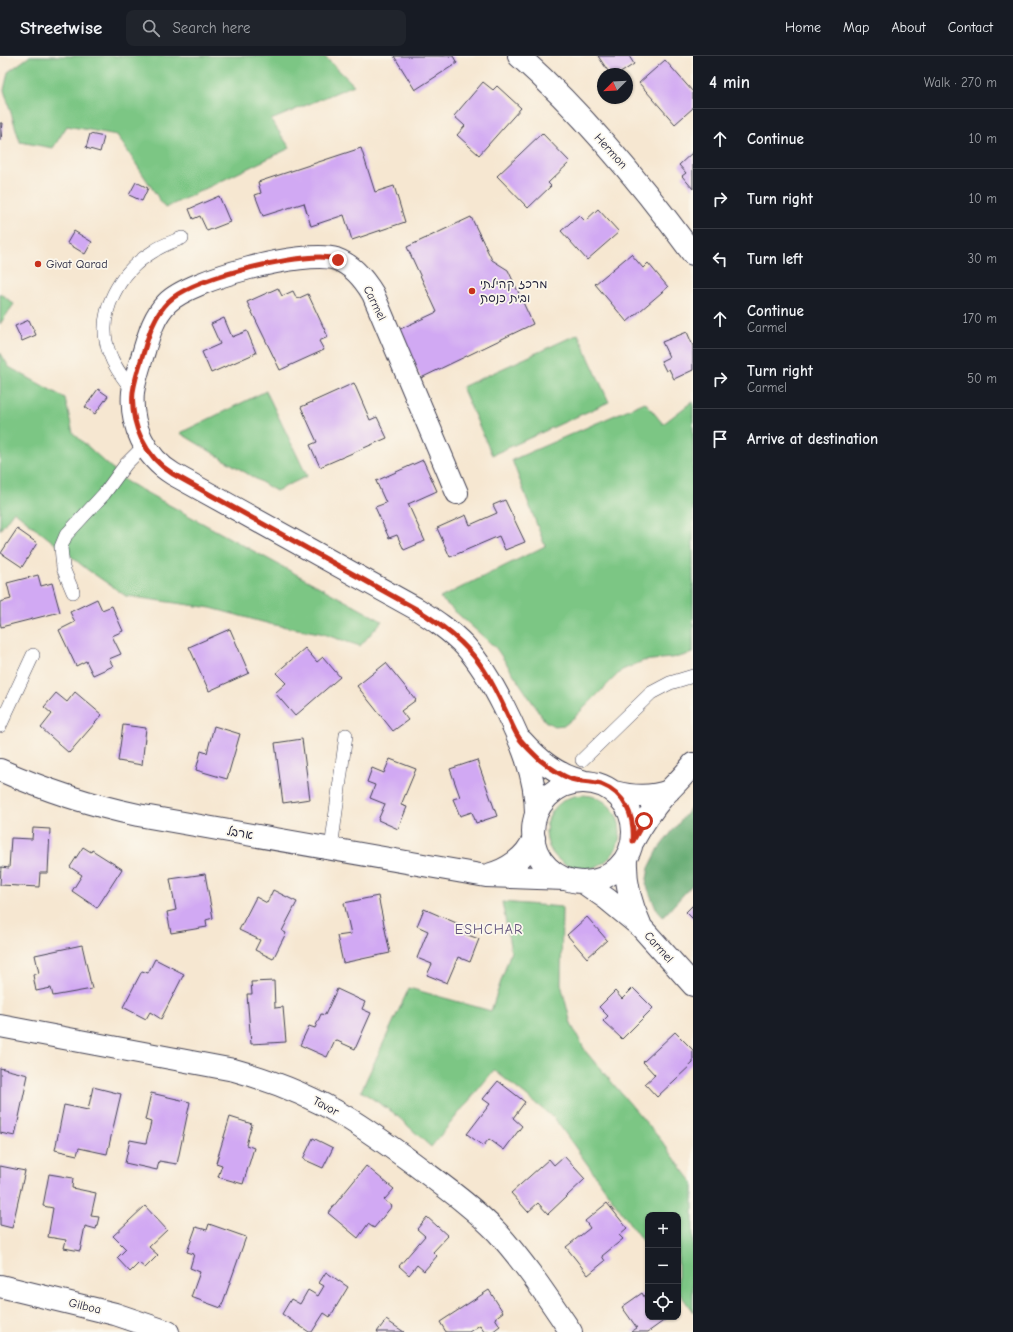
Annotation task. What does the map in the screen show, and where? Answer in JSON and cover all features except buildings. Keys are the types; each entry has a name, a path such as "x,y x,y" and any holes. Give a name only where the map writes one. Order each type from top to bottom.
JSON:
{"street":[{"name":"Hermon","path":"519,56 574,109 620,160 665,215 693,254"},
{"name":"Carmel","path":"457,493 372,294 361,277 346,264 329,257 271,263 184,290 174,296 161,310 153,325 133,391 135,419 144,446 152,457 162,467 436,621 464,644 482,667 519,738"},
{"path":"519,738 548,766 564,776 602,785 614,792 630,811 633,821 626,879 629,896 641,927"},
{"path":"519,738 532,778 536,814 534,823 534,838 537,852 542,862 549,869 575,881 607,899 641,927"},
{"path":"575,881 604,878 620,867 649,814 686,774 693,764"},
{"name":"ארבל","path":"0,770 52,792 109,809 486,876 575,881"},
{"path":"536,814 546,797 554,790 563,785 582,781"},
{"path":"614,792 643,796 656,795 669,791"},
{"path":"486,876 503,870 515,862 534,838"},
{"name":"Carmel","path":"641,927 693,985"},
{"name":"Tavor","path":"0,1026 234,1070 271,1081 308,1096 363,1128 446,1187 473,1209 497,1232 519,1259 544,1292 571,1332"},
{"name":"Gilboa","path":"0,1286 115,1314 168,1332"}],"lane":[{"path":"133,391 118,372 108,352 105,331 107,308 116,287 132,267 154,250 182,238"},
{"path":"73,592 63,568 61,547 66,535 104,494 126,464 144,446"},
{"path":"0,726 33,656"},
{"path":"582,760 651,694 670,683 693,676"},
{"path":"331,849 346,735"}],"green space":[{"path":"30,56 324,56 354,85 271,120 290,148 165,208 117,135 67,126 53,148 20,142 4,90 8,72"},
{"path":"0,293 14,304 0,324"},
{"path":"578,334 609,402 492,455 462,387"},
{"path":"0,352 9,367 65,398 73,433 127,482 382,621 360,646 320,633 270,624 211,608 126,596 88,570 14,511 0,530"},
{"path":"266,391 307,476 276,491 180,433"},
{"path":"693,401 693,653 679,657 643,661 622,670 565,725 554,726 545,721 496,648 440,598 545,546 512,460 645,402 663,424"},
{"path":"583,795 597,798 609,806 617,818 620,832 617,846 609,858 597,866 583,869 569,866 557,858 549,846 546,832 549,818 557,806 569,798"},
{"path":"693,805 693,884 663,917 656,909 646,884 649,868 659,848"},
{"path":"502,902 562,907 561,984 571,1024 586,1052 661,1140 693,1183 693,1312 681,1295 681,1212 645,1212 645,1245 555,1119 494,1070 431,1147 394,1113 361,1091 409,988 491,1011 511,951"}],"place":[{"name":"Givat Qarad","path":"38,264"},
{"name":"מרכז קהילתי ובית כנסת","path":"472,291"}],"district":[{"name":"ESHCHAR","path":"489,929"}],"route":[{"path":"338,260 329,257 319,257 271,263 195,285 174,296 166,303 156,318 150,332 133,391 135,419 144,446 162,467 173,474 436,621 464,644 474,656 489,678 519,738 540,760 564,776 602,785 618,795 630,811 634,831 633,841 644,821"}]}
